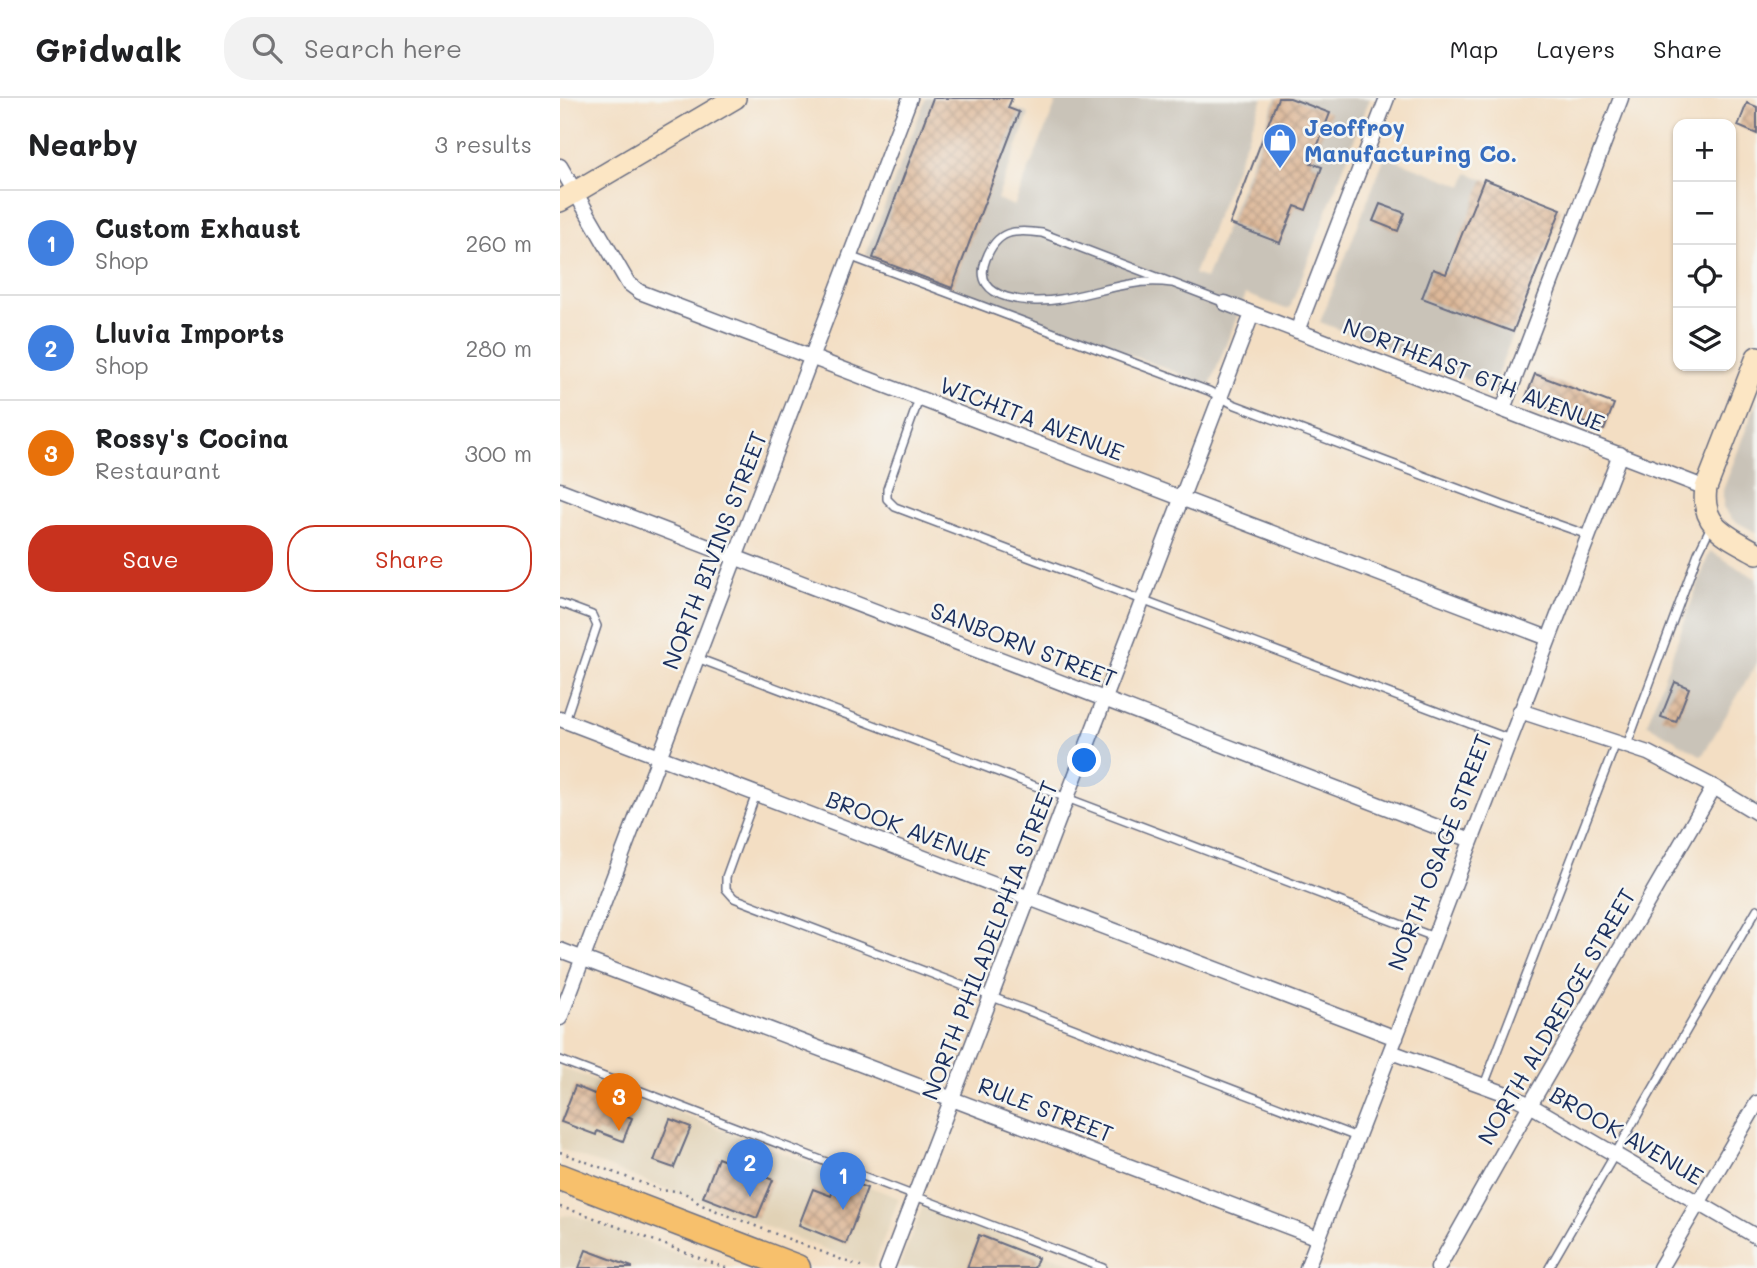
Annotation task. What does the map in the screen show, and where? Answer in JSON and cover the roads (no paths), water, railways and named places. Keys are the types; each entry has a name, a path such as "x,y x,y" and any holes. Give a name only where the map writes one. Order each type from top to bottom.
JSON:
{"highway":[{"path":"560,1177 797,1268"}],"street":[{"path":"568,197 734,98"},
{"name":"NORTH BIVINS STREET","path":"560,1018 813,357 909,98"},
{"path":"1297,331 1387,98"},
{"path":"1503,408 1621,98"},
{"name":"WICHITA AVENUE","path":"560,166 568,197 633,288 1548,638"},
{"name":"NORTHEAST 6TH AVENUE","path":"1225,303 1706,488"},
{"name":"NORTH PHILADELPHIA STREET","path":"887,1268 1252,314"},
{"path":"1757,357 1706,488 1706,509 1713,524 1757,553"},
{"name":"NORTH OSAGE STREET","path":"1307,1268 1620,454"},
{"name":"SANBORN STREET","path":"560,491 1471,840"},
{"path":"1520,711 1622,743 1668,761 1757,813"},
{"name":"BROOK AVENUE","path":"562,720 1029,898 1394,1045 1530,1105 1757,1237"},
{"name":"NORTH ALDREDGE STREET","path":"1438,1268 1714,787"},
{"name":"RULE STREET","path":"560,950 1318,1238"},
{"path":"1660,1268 1757,1103"}],"lane":[{"path":"1172,283 1152,280 1059,300 1026,300 1006,297 990,290 982,281 981,270 991,245 1000,236 1019,230 1042,233 1225,303"},
{"path":"849,256 1209,391 1233,404 1588,535"},
{"path":"919,399 887,489 887,499 895,507 1510,739"},
{"path":"1484,1085 1698,553 1713,524"},
{"path":"560,603 592,615 597,626 562,720"},
{"path":"697,658 1434,937"},
{"path":"755,794 726,877 726,889 734,898 1358,1138"},
{"path":"1549,1268 1757,909"},
{"path":"560,1060 1103,1268"}],"place":[{"name":"Jeoffroy Manufacturing Co.","path":"1280,170"},
{"name":"Rossy's Cocina","path":"619,1131"},
{"name":"Lluvia Imports","path":"750,1197"},
{"name":"Custom Exhaust","path":"843,1210"}]}
